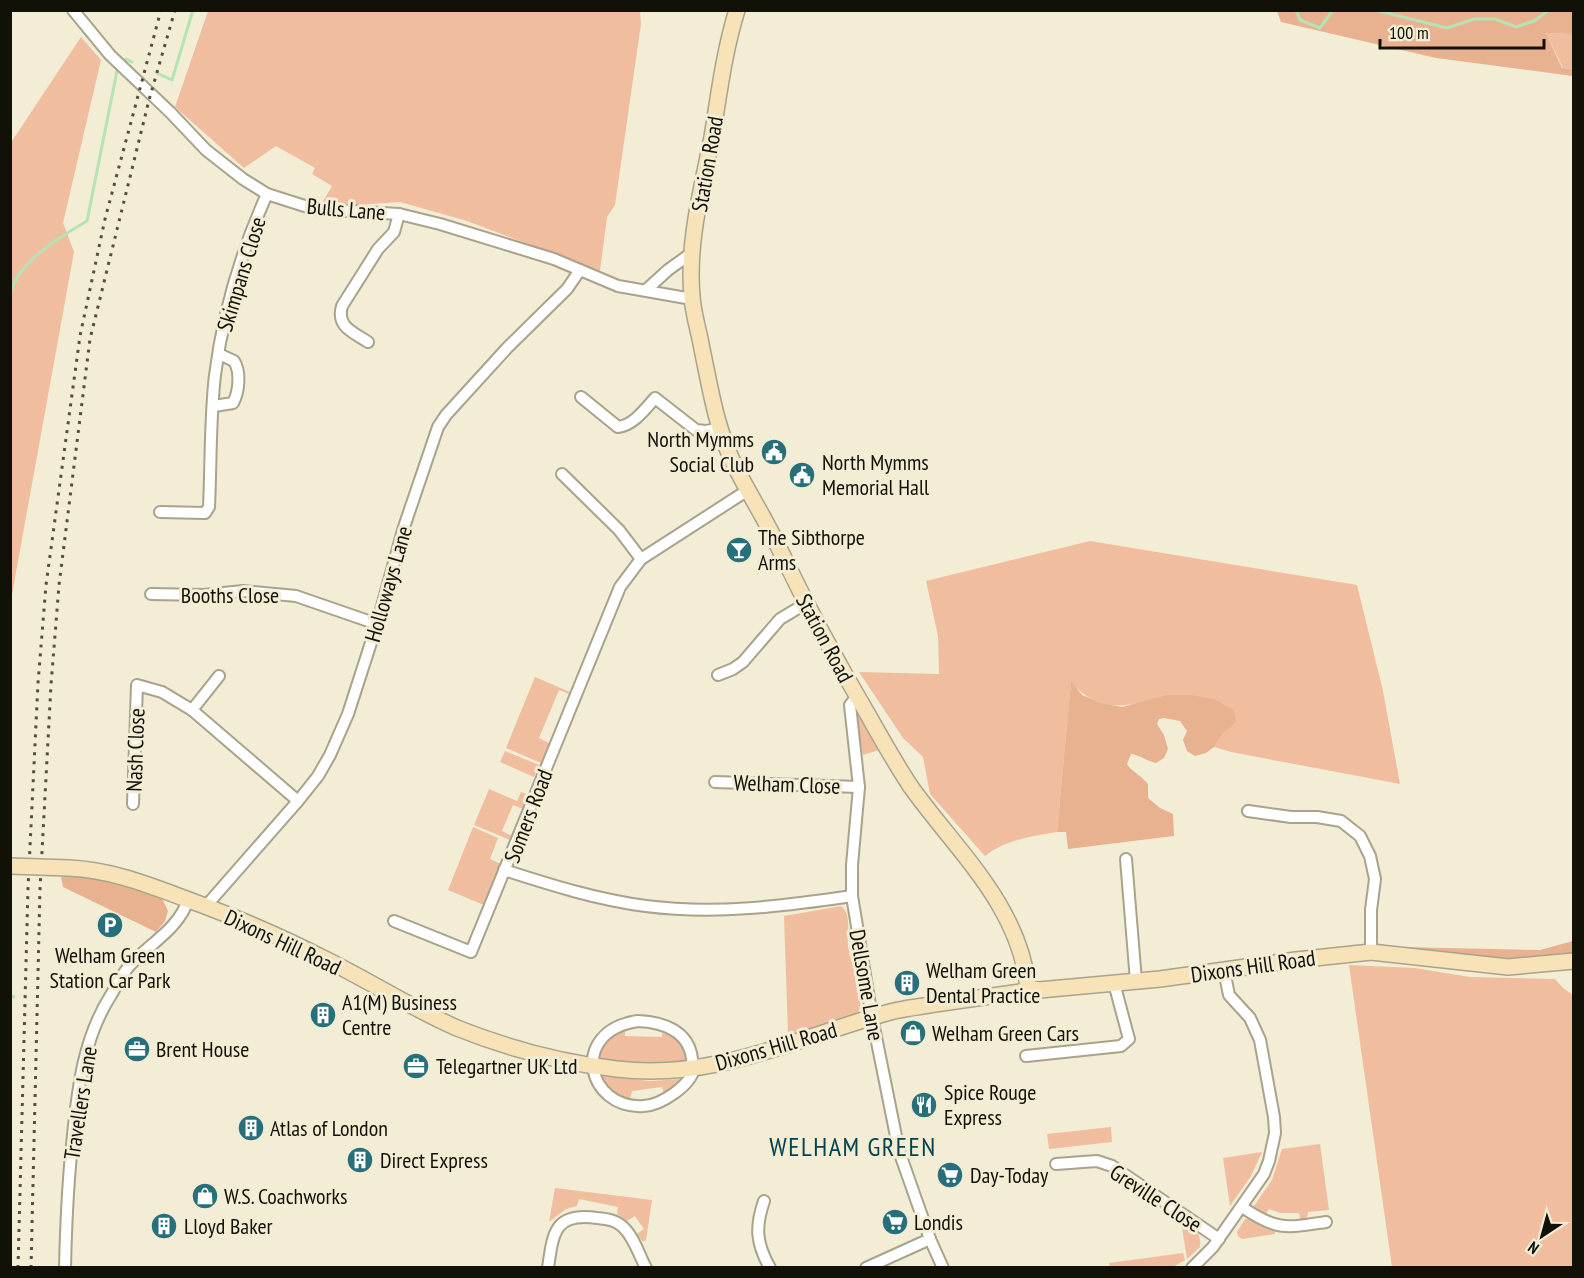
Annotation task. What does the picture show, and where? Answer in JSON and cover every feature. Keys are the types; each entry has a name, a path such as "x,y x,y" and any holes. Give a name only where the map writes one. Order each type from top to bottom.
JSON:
{"street":[{"name":"Bulls Lane","path":"73,10 110,55 170,111 206,150 267,195 314,209 399,214 554,259 618,286 692,299"},
{"name":"Station Road","path":"737,10 727,41 691,275 692,299 720,428 733,462 771,531 805,604 857,696 911,787 979,872 996,897 1022,955 1028,988"},
{"name":"Skimpans Close","path":"160,512 205,513 209,507 213,406 219,354 230,296 250,234 267,195"},
{"path":"368,342 347,328 341,320 340,313 342,306 378,249 394,232 399,214"},
{"path":"646,290 693,252"},
{"name":"Holloways Lane","path":"206,906 318,777 340,734 377,624 403,530 438,427 446,415 507,348 567,289 580,270"},
{"name":"Skimpans Close","path":"213,406 233,403 237,389 238,367 234,361 219,354"},
{"path":"581,397 618,427 625,426 634,420 655,398 696,430 706,431 720,428"},
{"path":"562,474 618,530 641,559"},
{"name":"Somers Road","path":"748,490 641,559 620,587 504,870 574,891 645,906 677,909 747,909 852,896"},
{"name":"Booths Close","path":"151,594 204,595 243,591 296,596 377,624"},
{"path":"718,675 743,662 780,619 805,604"},
{"path":"192,710 219,676"},
{"name":"Nash Close","path":"133,804 137,685 162,692 192,710 298,801"},
{"name":"Dellsome Lane","path":"857,696 850,705 859,787 852,865 852,896 896,1140 930,1239 943,1268"},
{"name":"Welham Close","path":"715,782 859,787"},
{"path":"1248,811 1341,821 1360,836 1370,856 1374,879 1371,952"},
{"path":"1126,859 1136,981"},
{"name":"Dixons Hill Road","path":"10,866 95,870 126,877 271,933 325,958 416,1008 456,1027 528,1052 592,1066 642,1071 694,1069 783,1048 894,1011 1020,992 1028,988 1039,990 1136,981 1371,952 1508,967 1574,960"},
{"path":"394,921 471,952 504,870"},
{"name":"Travellers Lane","path":"65,1268 67,1191 77,1096 84,1058 91,1037 107,1002 129,966 177,923 188,900"},
{"path":"1192,1268 1219,1239 1264,1174 1275,1133 1260,1040 1250,1018 1229,995 1224,970"},
{"path":"1026,1056 1121,1046 1129,1039 1114,983"},
{"path":"638,1021 668,1026 678,1033 692,1052 694,1069 684,1084 669,1097 643,1106 629,1105 609,1094 595,1078 592,1066 595,1048 605,1034 619,1024 638,1021"},
{"name":"Greville Close","path":"1056,1164 1097,1161 1112,1166 1219,1239"},
{"path":"764,1201 757,1220 758,1237 770,1268"},
{"path":"1242,1208 1274,1226 1287,1228 1326,1222"},
{"path":"548,1268 552,1238 558,1228 574,1217 583,1216 609,1219 624,1227 646,1268"},
{"path":"866,1268 930,1239"}],"shaded area":[{"path":"208,11 640,11 641,24 615,205 607,217 600,271 467,221 400,202 357,205 322,203 332,186 312,174 315,168 276,146 244,168 175,107"},
{"path":"1277,11 1573,11 1573,34 1546,33 1562,68 1573,69 1573,76 1436,58 1281,22"},
{"path":"1546,33 1573,34 1573,69 1563,68"},
{"path":"81,37 101,60 63,223 74,252 11,600 11,141"},
{"path":"1090,541 1357,585 1383,691 1400,784 1214,747 1225,731 1166,695 1128,705 1104,704 1082,693 1071,682 1057,832 1010,842 985,856 930,794 923,757 903,738 859,672 939,674 938,636 926,581"},
{"path":"535,677 570,692 569,694 559,690 539,738 549,743 541,763 506,748"},
{"path":"1071,681 1082,695 1101,703 1122,707 1166,695 1191,695 1214,699 1234,710 1236,722 1206,753 1195,756 1187,751 1183,740 1187,731 1180,721 1164,718 1159,719 1157,724 1164,735 1168,749 1164,758 1156,763 1131,754 1127,764 1148,784 1148,798 1160,808 1173,814 1174,836 1068,849 1066,832 1057,832"},
{"path":"859,711 879,750 863,755 855,713"},
{"path":"505,751 539,765 534,777 500,762"},
{"path":"489,789 517,801 521,792 529,795 523,809 513,805 502,831 512,836 510,840 474,825"},
{"path":"473,827 498,838 490,859 501,864 484,905 448,890"},
{"path":"86,875 128,884 161,896 168,911 165,921 156,932 63,887 61,877"},
{"path":"841,906 848,919 848,946 859,987 859,1011 850,1017 795,1036 788,1034 784,916"},
{"path":"1573,941 1573,957 1489,961 1399,952 1400,947 1540,950"},
{"path":"1349,965 1415,968 1470,977 1555,979 1573,995 1573,1267 1392,1267"},
{"path":"625,1028 625,1036 662,1037 662,1029 685,1042 688,1061 643,1063 599,1059 597,1056 601,1042"},
{"path":"602,1076 650,1081 681,1079 664,1094 662,1087 632,1091 630,1100 614,1092 600,1078"},
{"path":"1111,1127 1112,1142 1049,1149 1047,1134"},
{"path":"1320,1144 1329,1210 1308,1212 1307,1218 1301,1222 1299,1213 1280,1213 1269,1209 1265,1216 1256,1211 1254,1206 1272,1180 1282,1149"},
{"path":"1262,1152 1251,1176 1230,1206 1223,1158"},
{"path":"555,1188 652,1200 646,1240 643,1242 637,1234 644,1229 635,1216 627,1221 617,1214 618,1207 579,1199 577,1206 566,1209 549,1222"},
{"path":"1245,1219 1274,1230 1275,1234 1242,1239 1237,1232"},
{"path":"1181,1221 1196,1231 1200,1238 1200,1247 1187,1259"},
{"path":"1183,1253 1185,1260 1173,1267 1110,1267 1109,1263"}],"waterway":[{"path":"157,73 172,80 193,10"},
{"path":"1296,10 1300,20 1320,28 1333,10"},
{"path":"1375,10 1447,28 1474,19 1495,19 1516,27 1534,21 1549,10"},
{"path":"126,59 132,62"},
{"path":"10,294 18,275 34,258 87,221 117,71"},
{"path":"10,996 14,997"}],"railway":[{"path":"18,1268 28,888 38,683 46,585 80,336 105,219 161,10"},
{"path":"31,1268 40,889 59,585 90,339 149,100 175,10"}],"place":[{"name":"North Mymms Social Club","path":"774,452"},
{"name":"North Mymms Memorial Hall","path":"802,475"},
{"name":"The Sibthorpe Arms","path":"739,550"},
{"name":"Welham Green Station Car Park","path":"110,925"},
{"name":"Welham Green Dental Practice","path":"907,983"},
{"name":"A1(M) Business Centre","path":"323,1015"},
{"name":"Welham Green Cars","path":"913,1033"},
{"name":"Brent House","path":"137,1049"},
{"name":"Telegartner UK Ltd","path":"416,1066"},
{"name":"Spice Rouge Express","path":"924,1105"},
{"name":"Atlas of London","path":"251,1128"},
{"name":"Direct Express","path":"360,1160"},
{"name":"Day-Today","path":"950,1175"},
{"name":"W.S. Coachworks","path":"205,1196"},
{"name":"Londis","path":"895,1222"},
{"name":"Lloyd Baker","path":"164,1226"}],"district":[{"name":"WELHAM GREEN","path":"853,1147"}]}
